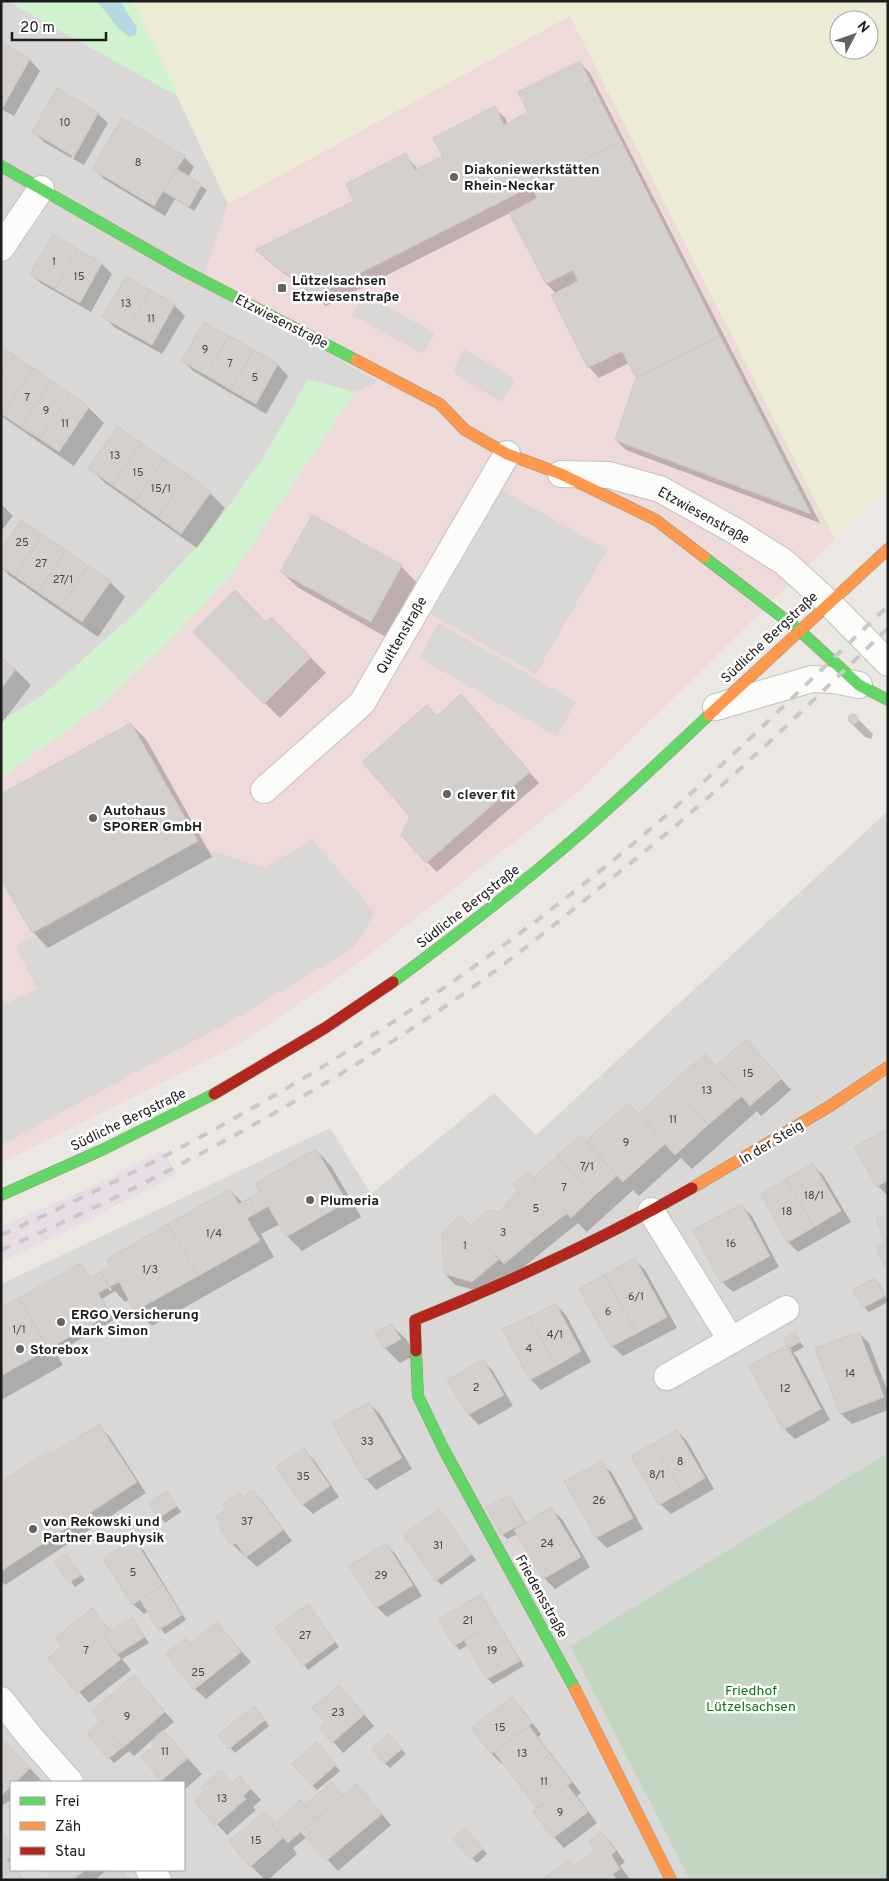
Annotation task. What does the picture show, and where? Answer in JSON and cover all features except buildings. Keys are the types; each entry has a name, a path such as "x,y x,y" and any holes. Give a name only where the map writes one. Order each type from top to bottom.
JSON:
{"street":[{"name":"Etzwiesenstraße","path":"1,166 178,268 440,404 465,430 507,454 561,474 656,520 799,630 859,685 888,700"},
{"path":"1,248 41,189"},
{"name":"Quittenstraße","path":"264,790 362,703 507,454"},
{"name":"Etzwiesenstraße","path":"561,474 609,475 660,489 735,531 784,562 828,602 888,662"},
{"name":"Südliche Bergstraße","path":"1,1195 104,1149 225,1088 325,1028 377,994 482,915 607,810 828,602 888,549"},
{"path":"716,707 812,679 834,680 859,685"},
{"name":"In der Steig","path":"415,1320 471,1298 651,1211 741,1160 863,1086 888,1067"},
{"path":"651,1211 731,1340"},
{"path":"667,1377 786,1309"},
{"name":"Friedensstraße","path":"415,1320 418,1396 444,1450 558,1657 671,1880"},
{"path":"1,1700 32,1740 69,1781"}],"shaded area":[{"path":"1,1 132,1 228,204 202,283 380,382 1,778"},
{"path":"570,16 835,539 577,793 349,970 237,1045 1,1163 1,778 104,703 177,633 234,570 355,392 379,382 202,283 228,204"},
{"path":"364,294 435,333 423,354 352,315"},
{"path":"465,349 516,380 502,403 452,372"},
{"path":"502,490 607,550 536,674 431,614"},
{"path":"438,623 576,702 557,736 419,658"},
{"path":"888,811 888,1880 1,1880 1,1284 330,1128 371,1194 494,1093 536,1135"},
{"path":"312,839 375,913 353,948 240,1016 1,1145 1,1006 37,989 16,946 191,844 265,868"},
{"path":"163,1150 177,1174 77,1226 1,1262 1,1226 85,1190"},
{"path":"338,1228 375,1307 127,1450 84,1382"}],"green space":[{"path":"7,1 132,1 179,97"},
{"path":"132,1 888,1 888,482 835,539 570,16 228,204"},
{"path":"308,379 355,392 234,571 177,633 104,703 1,778 1,721 44,694 137,611 210,532 265,455"},
{"name":"Friedhof Lützelsachsen","path":"888,1453 888,1880 690,1880 570,1646"}],"water":[{"path":"97,1 120,1 137,28 136,34 129,37 118,28"}],"railway":[{"path":"1,1235 166,1155 246,1112 325,1065 476,965 550,910 657,824 724,763 888,606"},
{"path":"1,1250 119,1195 234,1135 347,1070 456,999 538,937 682,820 769,742 888,628"}],"traffic: fast":[{"path":"1,166 179,268 356,360"},
{"path":"704,557 799,630 859,685 888,700"},
{"path":"393,982 475,920 554,856 709,715"},
{"path":"1,1195 104,1149 214,1094"},
{"path":"416,1351 418,1396 444,1450 575,1689"}],"traffic: slow":[{"path":"356,360 440,404 465,430 507,454 561,474 656,520 704,557"},
{"path":"709,715 888,549"},
{"path":"692,1188 830,1106 888,1067"},
{"path":"575,1689 671,1880"}],"traffic: jam":[{"path":"214,1094 325,1028 393,982"},
{"path":"416,1351 415,1320 486,1291 556,1259 625,1225 692,1188"}],"place":[{"name":"Diakoniewerkstätten Rhein-Neckar","path":"454,177"},
{"name":"Lützelsachsen Etzwiesenstraße","path":"282,288"},
{"name":"clever fit","path":"447,794"},
{"name":"Autohaus SPORER GmbH","path":"93,818"},
{"name":"Plumeria","path":"310,1200"},
{"name":"ERGO Versicherung Mark Simon","path":"61,1322"},
{"name":"Storebox","path":"20,1349"},
{"name":"von Rekowski und Partner Bauphysik","path":"33,1529"}]}
